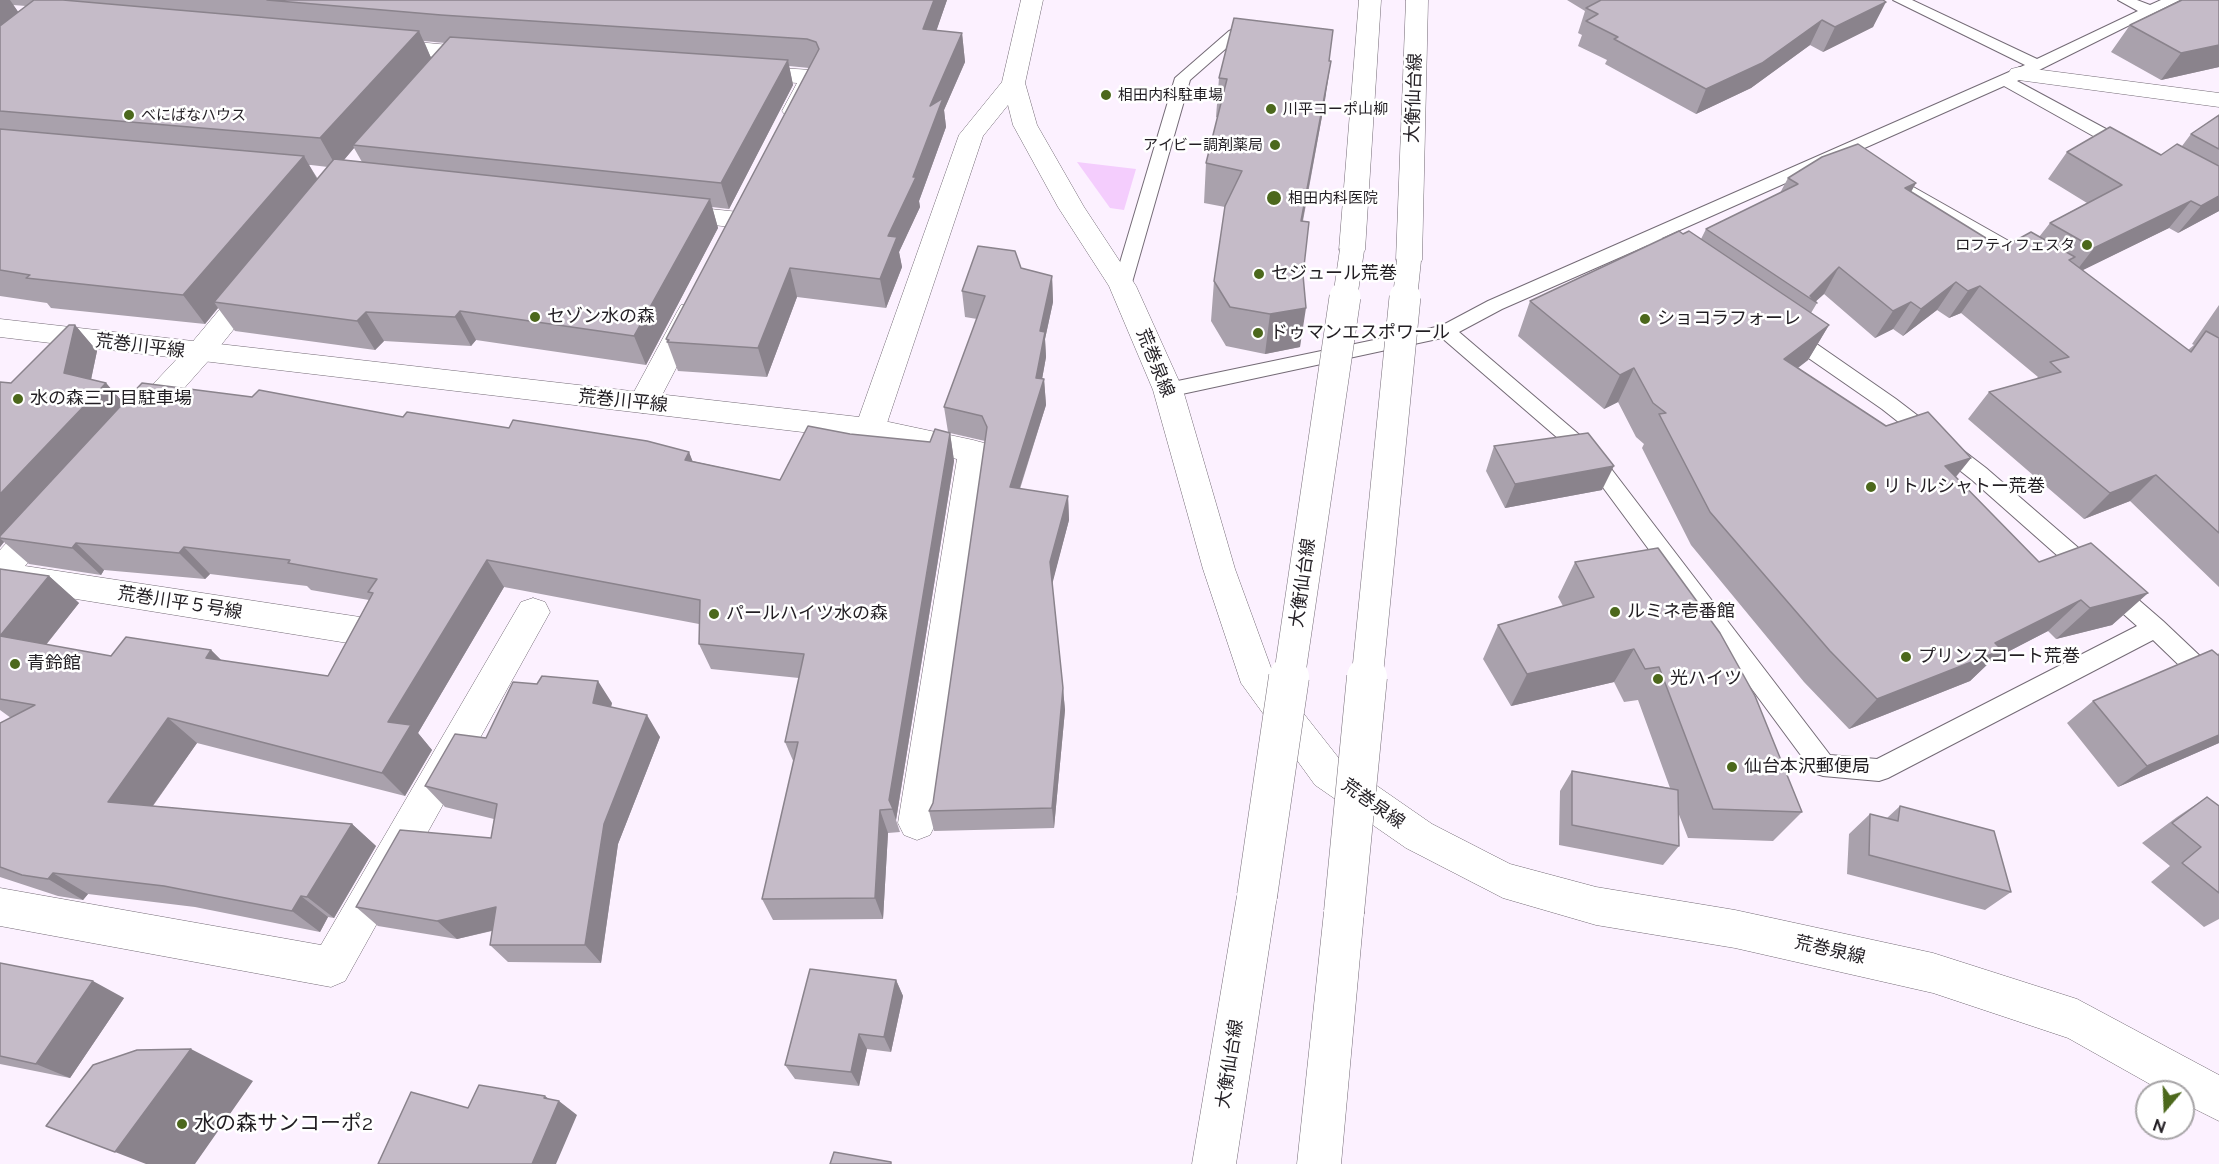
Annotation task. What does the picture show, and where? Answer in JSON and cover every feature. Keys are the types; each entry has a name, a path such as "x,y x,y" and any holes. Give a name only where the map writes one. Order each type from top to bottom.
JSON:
{"street":[{"name":"荒巻泉線","path":"1032,0 1013,83 1025,125 1071,207 1122,286 1167,390 1219,569 1259,682 1328,773 1419,836 1503,879 1585,903 1735,929 1933,973 2077,1020 2219,1099"},
{"name":"大衡仙台線","path":"1214,1164 1257,896 1352,250 1370,0"},
{"name":"大衡仙台線","path":"1318,1164 1409,260 1417,0"},
{"path":"360,44 502,56"},
{"path":"431,80 454,53"},
{"path":"728,71 812,77 786,128"},
{"path":"2020,73 2219,100"},
{"path":"870,429 971,135 1013,83"},
{"path":"646,210 739,220"},
{"path":"120,440 199,353 275,261"},
{"path":"643,404 701,291"},
{"name":"荒巻川平線","path":"0,328 199,353 870,429 973,451 917,824"},
{"path":"0,574 64,502"},
{"name":"荒巻川平５号線","path":"0,574 360,631"},
{"path":"0,907 331,967 533,612"}],"lane":[{"path":"1900,0 2020,73 2137,153"},
{"path":"2125,0 2151,11"},
{"path":"1167,390 1446,331 1495,305 2020,73 2173,0"},
{"path":"1122,286 1183,78 1233,34"},
{"path":"1842,152 2048,271"},
{"path":"1649,237 1697,270"},
{"path":"1773,324 1889,404 1979,474 2155,628 2219,688"},
{"path":"1446,331 1589,454 1823,765 1879,770 2155,628"}],"shaded area":[{"path":"1077,162 1136,169 1124,210 1110,208"}],"building":[{"path":"34,0 63,0 419,31 320,138 0,111 0,26"},
{"path":"267,0 934,0 923,29 962,33 930,106 943,98 913,177 916,177 888,236 897,237 880,279 790,268 758,348 667,342 669,340 666,339 819,49 816,42 807,39 441,15"},
{"path":"1601,0 1883,0 1886,2 1835,27 1822,20 1762,63 1706,89 1614,39 1618,37 1586,21 1598,14 1586,8"},
{"path":"2182,0 2219,0 2219,45 2181,53 2130,25"},
{"path":"1234,18 1333,30 1329,61 1331,61 1301,221 1309,222 1303,275 1306,308 1270,314 1230,307 1214,281 1225,206 1242,171 1206,163 1227,79 1219,78"},
{"path":"450,37 788,60 721,183 353,145"},
{"path":"2219,115 2219,149 2191,134"},
{"path":"2110,127 2161,155 2177,144 2219,166 2219,196 2201,206 2191,201 2094,248 2050,223 2122,185 2067,152"},
{"path":"0,129 304,156 183,295 26,278 30,275 0,270"},
{"path":"1858,144 1916,183 1905,188 2002,248 2031,232 2075,257 2069,260 2191,352 2206,331 2219,338 2219,533 2156,475 2110,493 1989,392 2061,372 2050,362 2069,357 1980,286 1968,291 1956,282 1921,309 1911,302 1893,311 1839,267 1810,296 1817,303 1706,229 1798,184 1788,178 1822,157"},
{"path":"334,159 710,199 634,336 460,311 455,317 366,312 357,321 214,302"},
{"path":"1679,231 1683,234 1689,231 1829,325 1784,359 1886,426 1928,412 1971,458 1945,466 2039,562 2091,543 2148,593 2090,608 2081,600 1995,643 2002,650 1877,699 1830,651 1710,512 1659,414 1666,413 1653,403 1634,368 1620,375 1530,301"},
{"path":"978,246 1015,251 1021,268 1052,276 1040,331 1045,332 1036,378 1044,379 1010,487 1068,496 1050,562 1063,688 1052,808 929,811 933,803 987,427 982,416 944,407 985,296 962,291"},
{"path":"69,325 75,325 64,373 106,383 0,494 0,382 11,383"},
{"path":"142,383 252,397 259,390 403,417 407,412 509,428 513,420 647,441 689,452 685,460 780,480 808,426 850,434 930,442 935,429 950,433 889,800 893,809 880,810 875,898 762,899 798,742 785,742 804,654 699,644 700,600 487,560 388,722 411,725 382,773 168,718 108,802 352,824 307,897 301,896 292,911 164,886 53,873 48,879 22,875 0,867 0,723 35,705 0,699 0,636 111,656 126,637 211,650 206,658 328,676 373,593 368,592 377,579 288,563 290,560 184,547 179,553 76,543 72,548 0,538"},
{"path":"1588,433 1614,466 1515,484 1494,446"},
{"path":"1658,548 1720,633 1755,696 1802,812 1713,809 1659,667 1645,669 1634,649 1527,674 1498,625 1594,597 1575,562"},
{"path":"0,569 49,576 0,636"},
{"path":"2212,650 2219,656 2219,735 2147,766 2093,701"},
{"path":"542,676 598,681 593,703 647,715 604,824 585,945 490,945 496,907 437,921 356,907 400,830 491,838 497,804 425,786 455,734 486,738 513,682 537,684"},
{"path":"1572,771 1678,790 1679,846 1572,825"},
{"path":"2207,797 2219,806 2219,893 2182,863 2201,847 2172,823"},
{"path":"1900,806 1994,831 2011,892 1869,855 1870,814 1898,821"},
{"path":"0,963 93,981 36,1064 0,1056"},
{"path":"810,969 896,980 884,1037 859,1034 851,1072 785,1065"},
{"path":"191,1049 115,1152 46,1126 93,1065 137,1050"},
{"path":"479,1085 545,1096 544,1098 559,1101 532,1164 378,1164 411,1092 468,1108"},
{"path":"834,1152 891,1162 891,1164 830,1164"}],"place":[{"name":"相田内科駐車場","path":"1106,95"},
{"name":"川平コーポ山柳","path":"1271,109"},
{"name":"べにばなハウス","path":"129,115"},
{"name":"アイビー調剤薬局","path":"1275,145"},
{"name":"相田内科医院","path":"1274,198"},
{"name":"ロフティフェスタ","path":"2087,245"},
{"name":"セジュール荒巻","path":"1259,274"},
{"name":"セゾン水の森","path":"535,317"},
{"name":"ショコラフォーレ","path":"1645,319"},
{"name":"ドゥマンエスポワール","path":"1258,333"},
{"name":"水の森三丁目駐車場","path":"18,399"},
{"name":"リトルシャトー荒巻","path":"1871,487"},
{"name":"ルミネ壱番館","path":"1615,612"},
{"name":"パールハイツ水の森","path":"714,614"},
{"name":"プリンスコート荒巻","path":"1906,657"},
{"name":"青鈴館","path":"15,664"},
{"name":"光ハイツ","path":"1658,679"},
{"name":"仙台本沢郵便局","path":"1732,767"},
{"name":"水の森サンコーポ2","path":"182,1124"}]}
